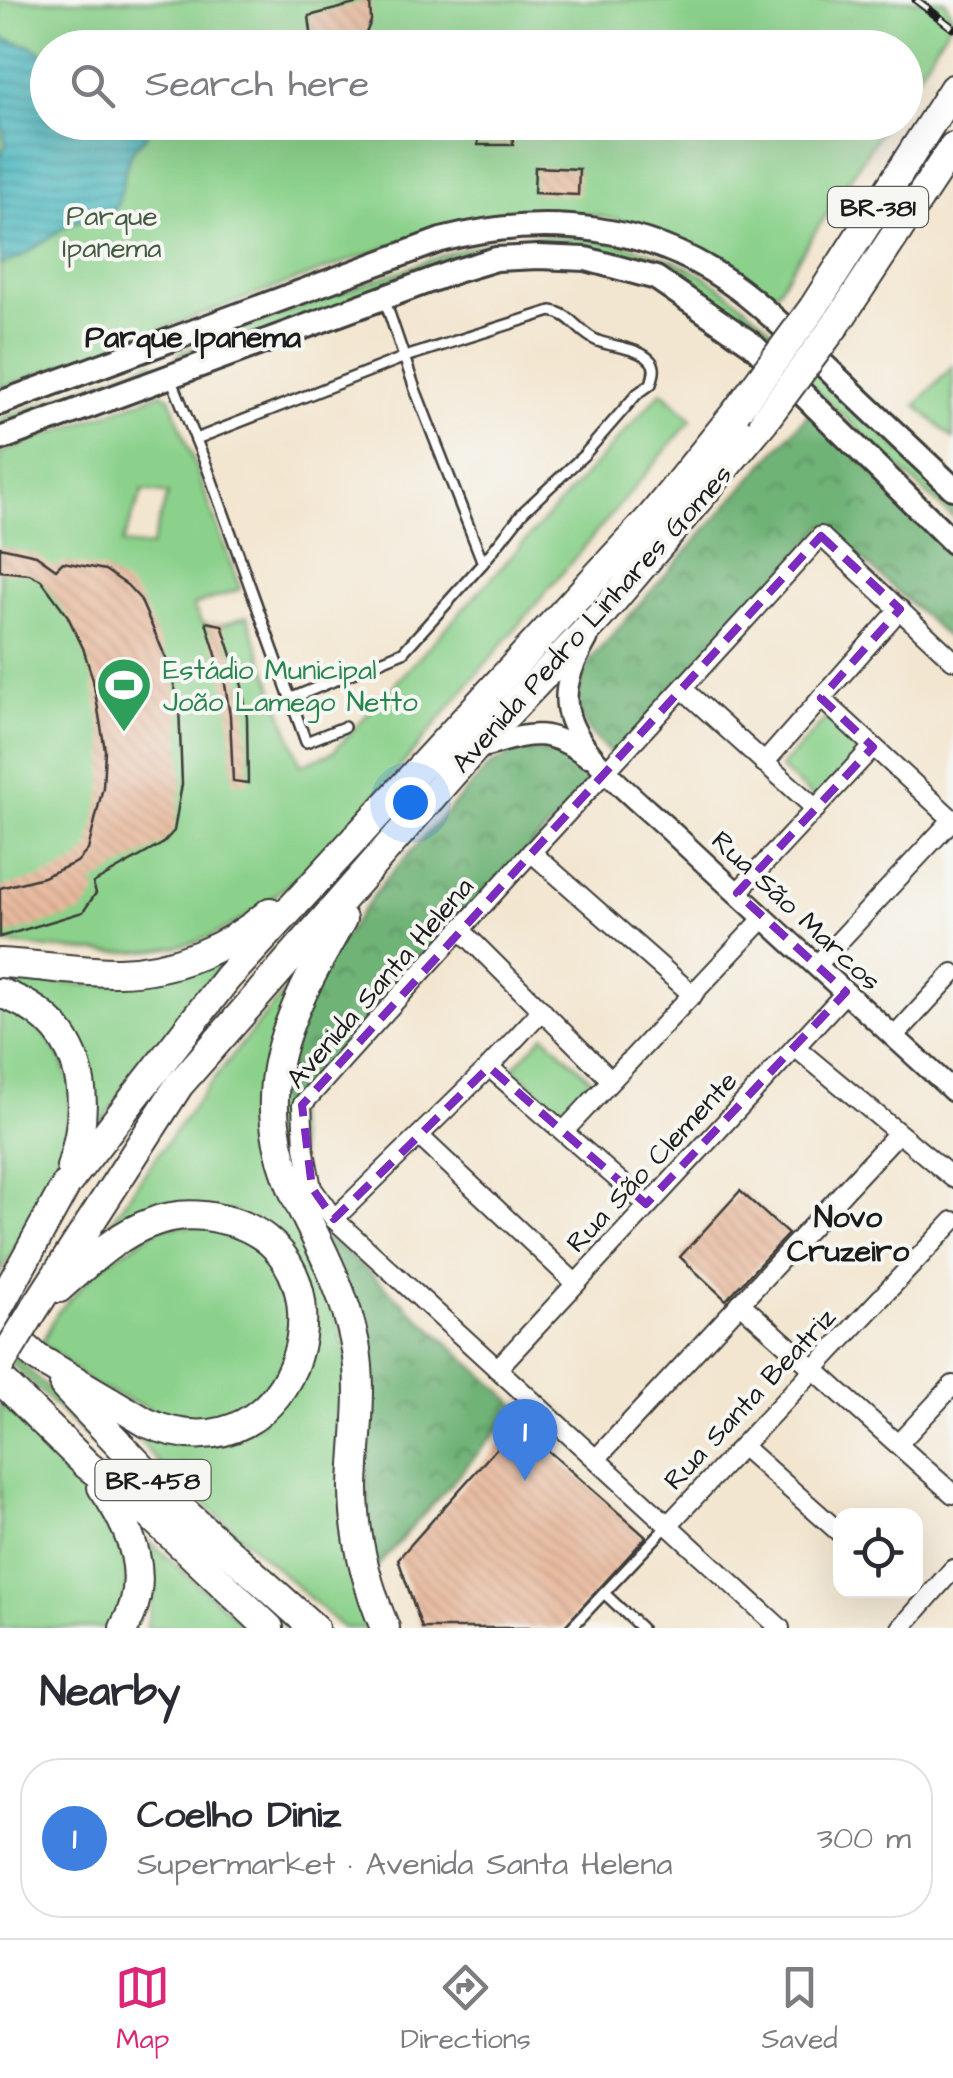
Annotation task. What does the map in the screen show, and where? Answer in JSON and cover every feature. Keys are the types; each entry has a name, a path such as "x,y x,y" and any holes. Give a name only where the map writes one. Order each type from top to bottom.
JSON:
{"highway":[{"name":"Avenida Pedro Linhares Gomes","path":"923,136 948,97"},
{"name":"Avenida Pedro Linhares Gomes","path":"2,1309 66,1185 227,978 652,516 736,412 812,308 920,140"},
{"name":"Avenida Pedro Linhares Gomes","path":"0,1365 178,1085 473,750 600,616 764,422 838,324 953,147"},
{"path":"0,964 121,972 206,954 256,924 379,814"},
{"path":"367,874 296,1002 276,1063 274,1090 284,1166 333,1276 355,1345 355,1517 362,1561 384,1628"},
{"path":"0,994 32,1009 54,1026 82,1077 84,1110 78,1148 66,1185"},
{"path":"34,1308 125,1236 152,1222 178,1216 236,1222 260,1234 282,1256 302,1305 298,1360 289,1381 252,1420 227,1432 196,1436 166,1431 116,1407 39,1359"},
{"name":"BR-458","path":"2,1309 39,1359 182,1509 314,1628"},
{"name":"BR-458","path":"0,1379 87,1465 151,1516 269,1628"},
{"path":"87,1465 130,1530 135,1550 137,1588 124,1628"}],"main road":[{"path":"0,403 465,234 538,224 585,226 626,234 666,249 738,288 953,488"},
{"path":"0,439 496,259 586,259 656,278 752,344 953,542"},
{"path":"154,345 170,376"}],"street":[{"name":"Avenida Santa Helena","path":"780,1628 334,1219 312,1188 302,1105 605,768 821,536 953,660"},
{"path":"764,763 900,610"},
{"path":"600,616 569,676 566,703 570,720 605,768"},
{"path":"682,689 816,809"},
{"path":"816,965 953,820 821,698"},
{"path":"473,750 540,734 566,740 605,768"},
{"path":"737,893 873,747"},
{"name":"Rua São Marcos","path":"605,768 763,920 953,1091"},
{"path":"532,852 693,995"},
{"path":"564,1130 763,920"},
{"path":"460,929 611,1080"},
{"path":"894,1036 953,973"},
{"name":"Rua São Clemente","path":"497,1368 846,992"},
{"path":"334,1219 542,1010"},
{"path":"795,1047 953,1178"},
{"path":"489,1067 646,1204"},
{"path":"596,1459 896,1134"},
{"path":"419,1136 575,1283"},
{"name":"Rua Santa Beatriz","path":"668,1525 953,1222"},
{"path":"740,1303 953,1494"},
{"path":"898,1444 953,1386"},
{"path":"742,1446 833,1527"},
{"path":"901,1628 953,1569"},
{"path":"915,1598 922,1604"}],"lane":[{"path":"384,298 483,562"},
{"path":"196,439 406,357 551,311 562,312 582,333 652,361 651,384 636,394 584,455 523,512 402,652 292,698"},
{"path":"170,376 306,742 344,726"},
{"path":"571,1628 668,1525"},
{"path":"604,1593 641,1628"}],"highlighted area":[{"path":"821,536 900,609 821,698 873,747 737,893 846,992 646,1204 489,1067 334,1219 312,1188 302,1105"}],"green space":[{"name":"Parque Ipanema","path":"0,0 945,0 953,19 923,66 923,30 30,30 30,140 875,140 775,294 699,249 640,226 581,214 508,217 379,250 0,388"},
{"path":"539,235 644,250 683,265 717,285 773,331 953,501 953,518 728,309 660,269 539,247 178,363 176,359 180,352 449,253"},
{"path":"151,362 160,369 0,434 0,419"},
{"path":"953,366 953,439 916,405"},
{"path":"662,391 692,419 385,785 311,864 233,925 195,942 147,951 73,950 0,943 0,453 161,393 170,397 240,589 193,606 202,623 222,625 247,616 301,765 333,752","holes":["143,490 168,494 151,547 122,544"]},
{"path":"810,412 953,546 953,643 825,525 618,760 595,737 581,715 578,702 583,674 592,658"},
{"path":"827,717 864,751 818,802 780,768"},
{"path":"514,753 563,753 591,782 292,1106 303,1186 333,1240 519,1407 375,1569 368,1541 364,1347 293,1174 279,1097 312,981 384,881 489,766"},
{"path":"235,949 90,1136 93,1096 0,981 0,977 88,985 117,983"},
{"path":"295,980 273,1036 326,1281 346,1347 375,1628 343,1628 157,1461 118,1417 259,1426 310,1303 234,1211 98,1241 192,1108"},
{"path":"0,1007 29,1021 48,1037 71,1084 66,1158 52,1189 0,1273"},
{"path":"544,1035 596,1084 566,1116 513,1068"},
{"path":"214,1226 265,1252 283,1278 292,1305 288,1356 250,1411 196,1428 94,1386 42,1342 57,1313 101,1266 162,1227"},
{"path":"0,1343 300,1628 287,1628 155,1507 0,1352"},
{"path":"0,1402 82,1482 113,1529 123,1555 127,1583 115,1628 0,1628"},
{"path":"150,1542 248,1628 146,1628 155,1588"}],"water":[{"path":"0,38 30,46 30,140 142,140 130,156 115,210 68,225 20,258 0,265 0,157 6,144 0,116"}],"building":[{"path":"370,0 367,30 311,30 309,16"},
{"path":"478,140 513,140 513,145 478,145"},
{"path":"535,167 579,169 578,195 534,193"},
{"path":"0,547 36,555 56,569 63,562 105,570 140,599 169,665 179,705 182,784 174,831 162,844 93,883 96,893 83,912 0,937 0,888 43,877 77,862 88,850 103,787 105,750 93,680 67,615 41,580 29,574 0,571"},
{"path":"206,622 222,625 242,686 247,718 248,783 233,781 225,684"},
{"path":"740,1191 788,1234 726,1300 680,1257"},
{"path":"518,1424 646,1537 563,1628 422,1628 398,1559"}],"railway":[{"path":"916,0 953,28"}],"place":[{"name":"Estádio Municipal João Lamego Netto","path":"124,734"},
{"name":"Coelho Diniz","path":"525,1481"}],"district":[{"name":"Parque Ipanema","path":"193,337"},
{"name":"Novo Cruzeiro","path":"848,1234"}]}
